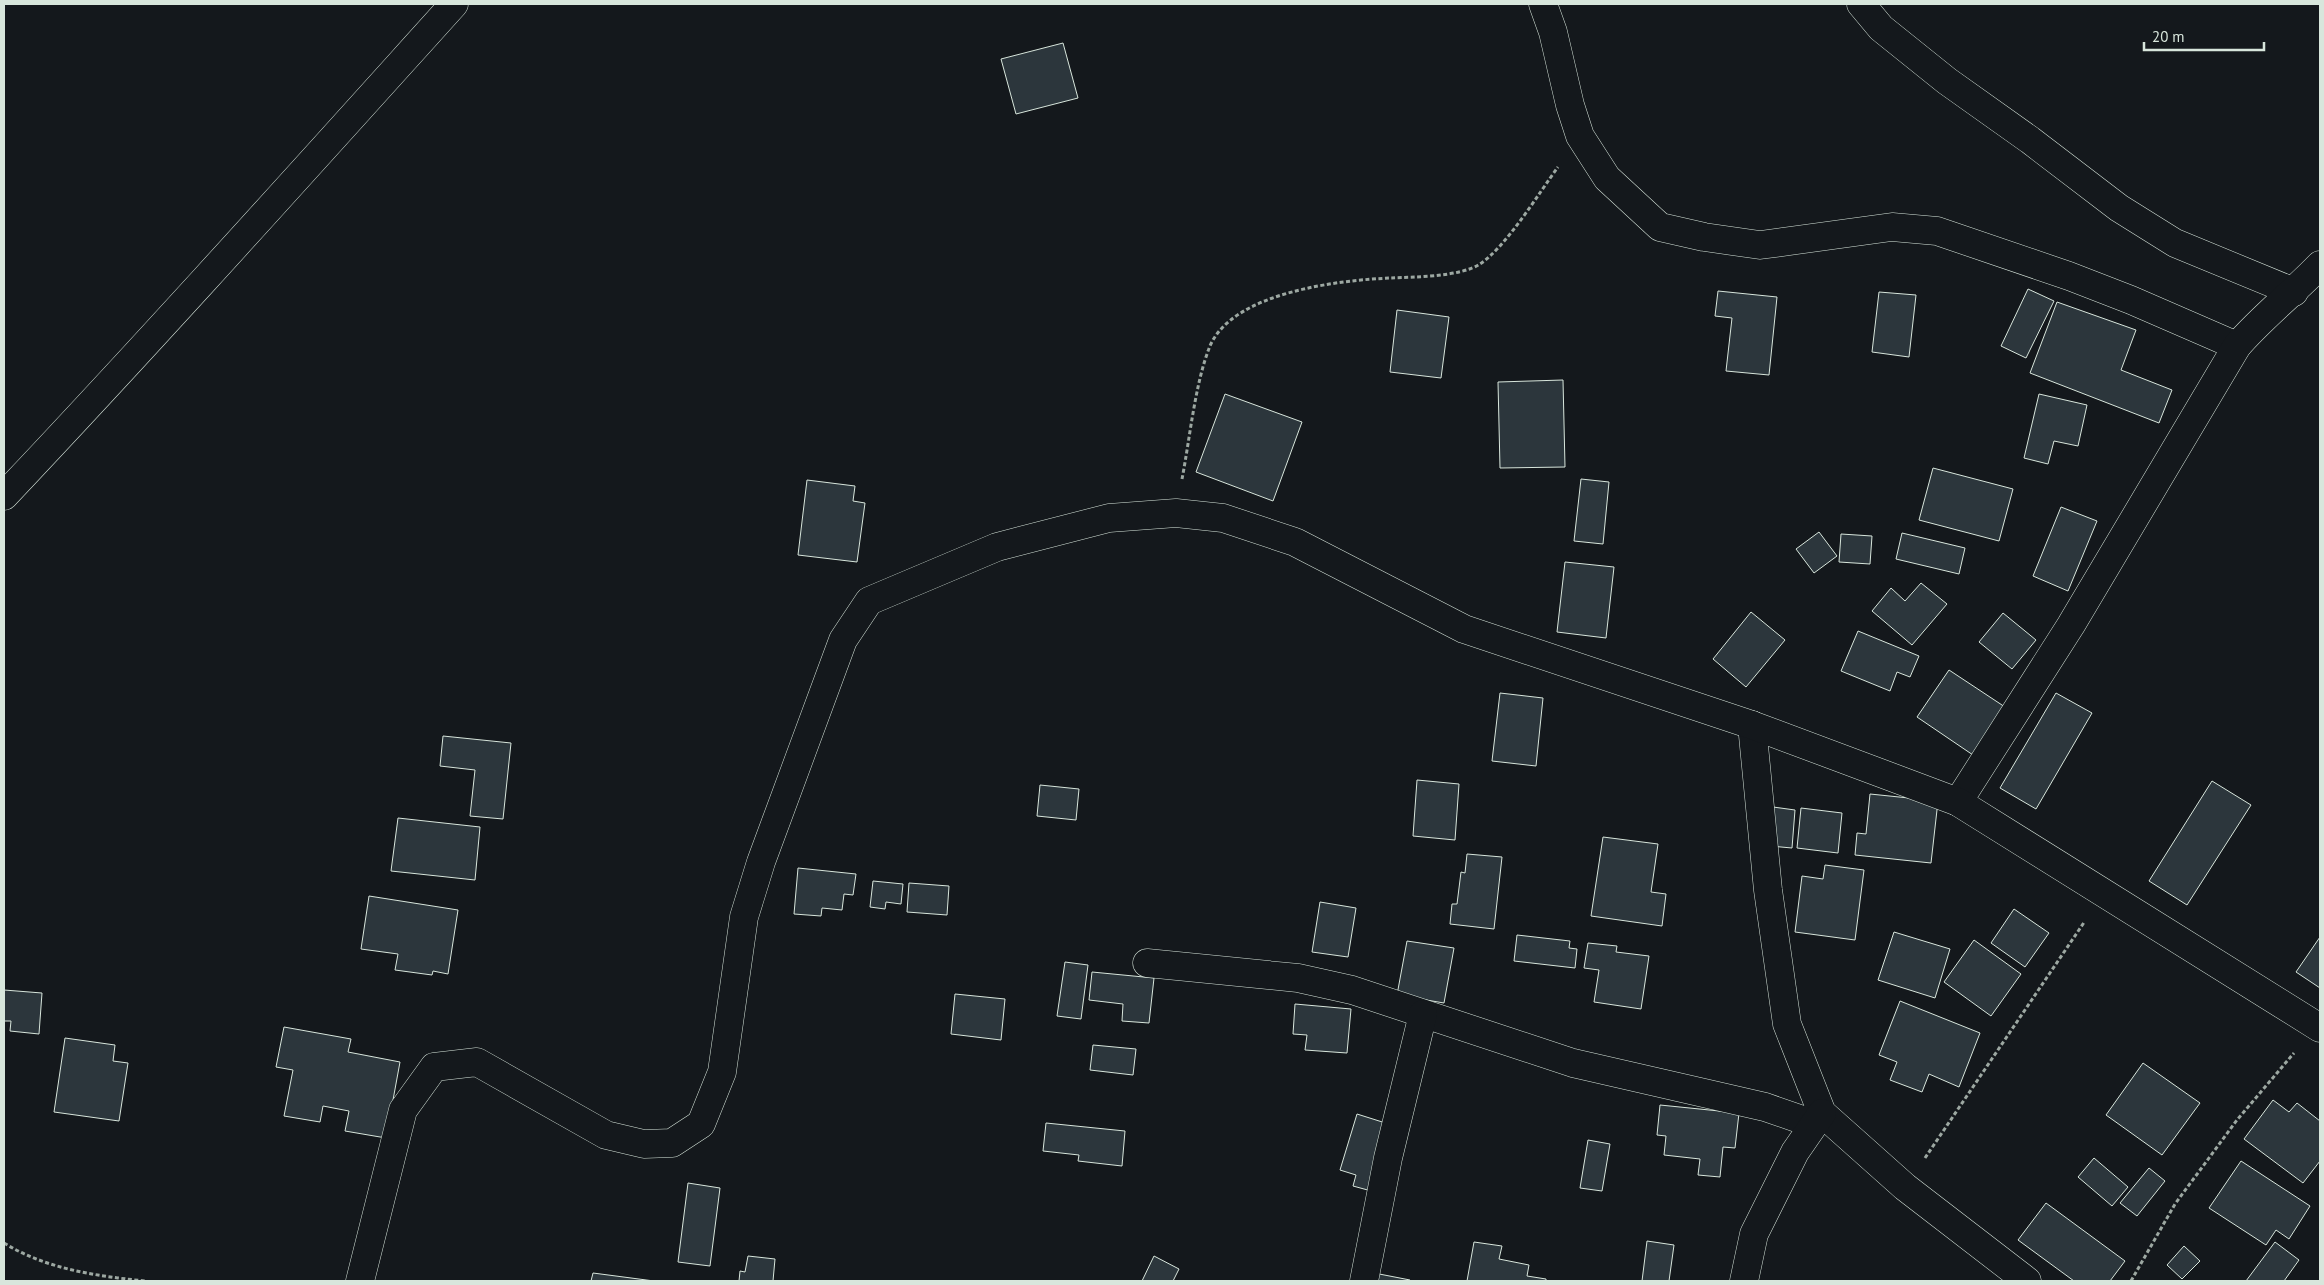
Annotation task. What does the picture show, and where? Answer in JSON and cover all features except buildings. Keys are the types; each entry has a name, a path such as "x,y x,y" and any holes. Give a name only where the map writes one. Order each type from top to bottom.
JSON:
{"street":[{"path":"4,496 266,211 327,148 454,4"},
{"path":"1543,4 1553,32 1570,105 1580,136 1607,178 1660,227 1704,237 1760,245 1892,226 1937,231 2069,276 2131,300 2237,346"},
{"path":"1861,4 1880,28 1947,81 2030,140 2118,208 2175,243 2294,292"},
{"path":"1958,802 2071,625 2237,346 2258,322 2294,292 2320,265"},
{"path":"360,1281 403,1110 434,1067 477,1062 606,1135 644,1144 672,1143 701,1124 722,1072 744,917 761,862 843,640 869,601 997,547 1109,518 1176,513 1223,518 1295,542 1464,629 1752,725 1958,802 2318,1026"},
{"path":"1752,725 1768,890 1787,1024 1818,1119"},
{"path":"1147,963 1298,978 1352,990 1573,1063 1818,1119 2027,1281"},
{"path":"1364,1281 1379,1212 1388,1158 1423,1014"},
{"path":"1744,1281 1754,1234 1795,1152 1818,1119"}],"path":[{"path":"1176,513 1200,382 1211,345 1222,327 1236,316 1280,294 1329,284 1445,275 1479,265 1502,243 1580,136"},
{"path":"1905,1187 2104,893"},
{"path":"2131,1281 2174,1204 2237,1120 2318,1026"},
{"path":"4,1243 24,1255 94,1276 145,1281"}]}
